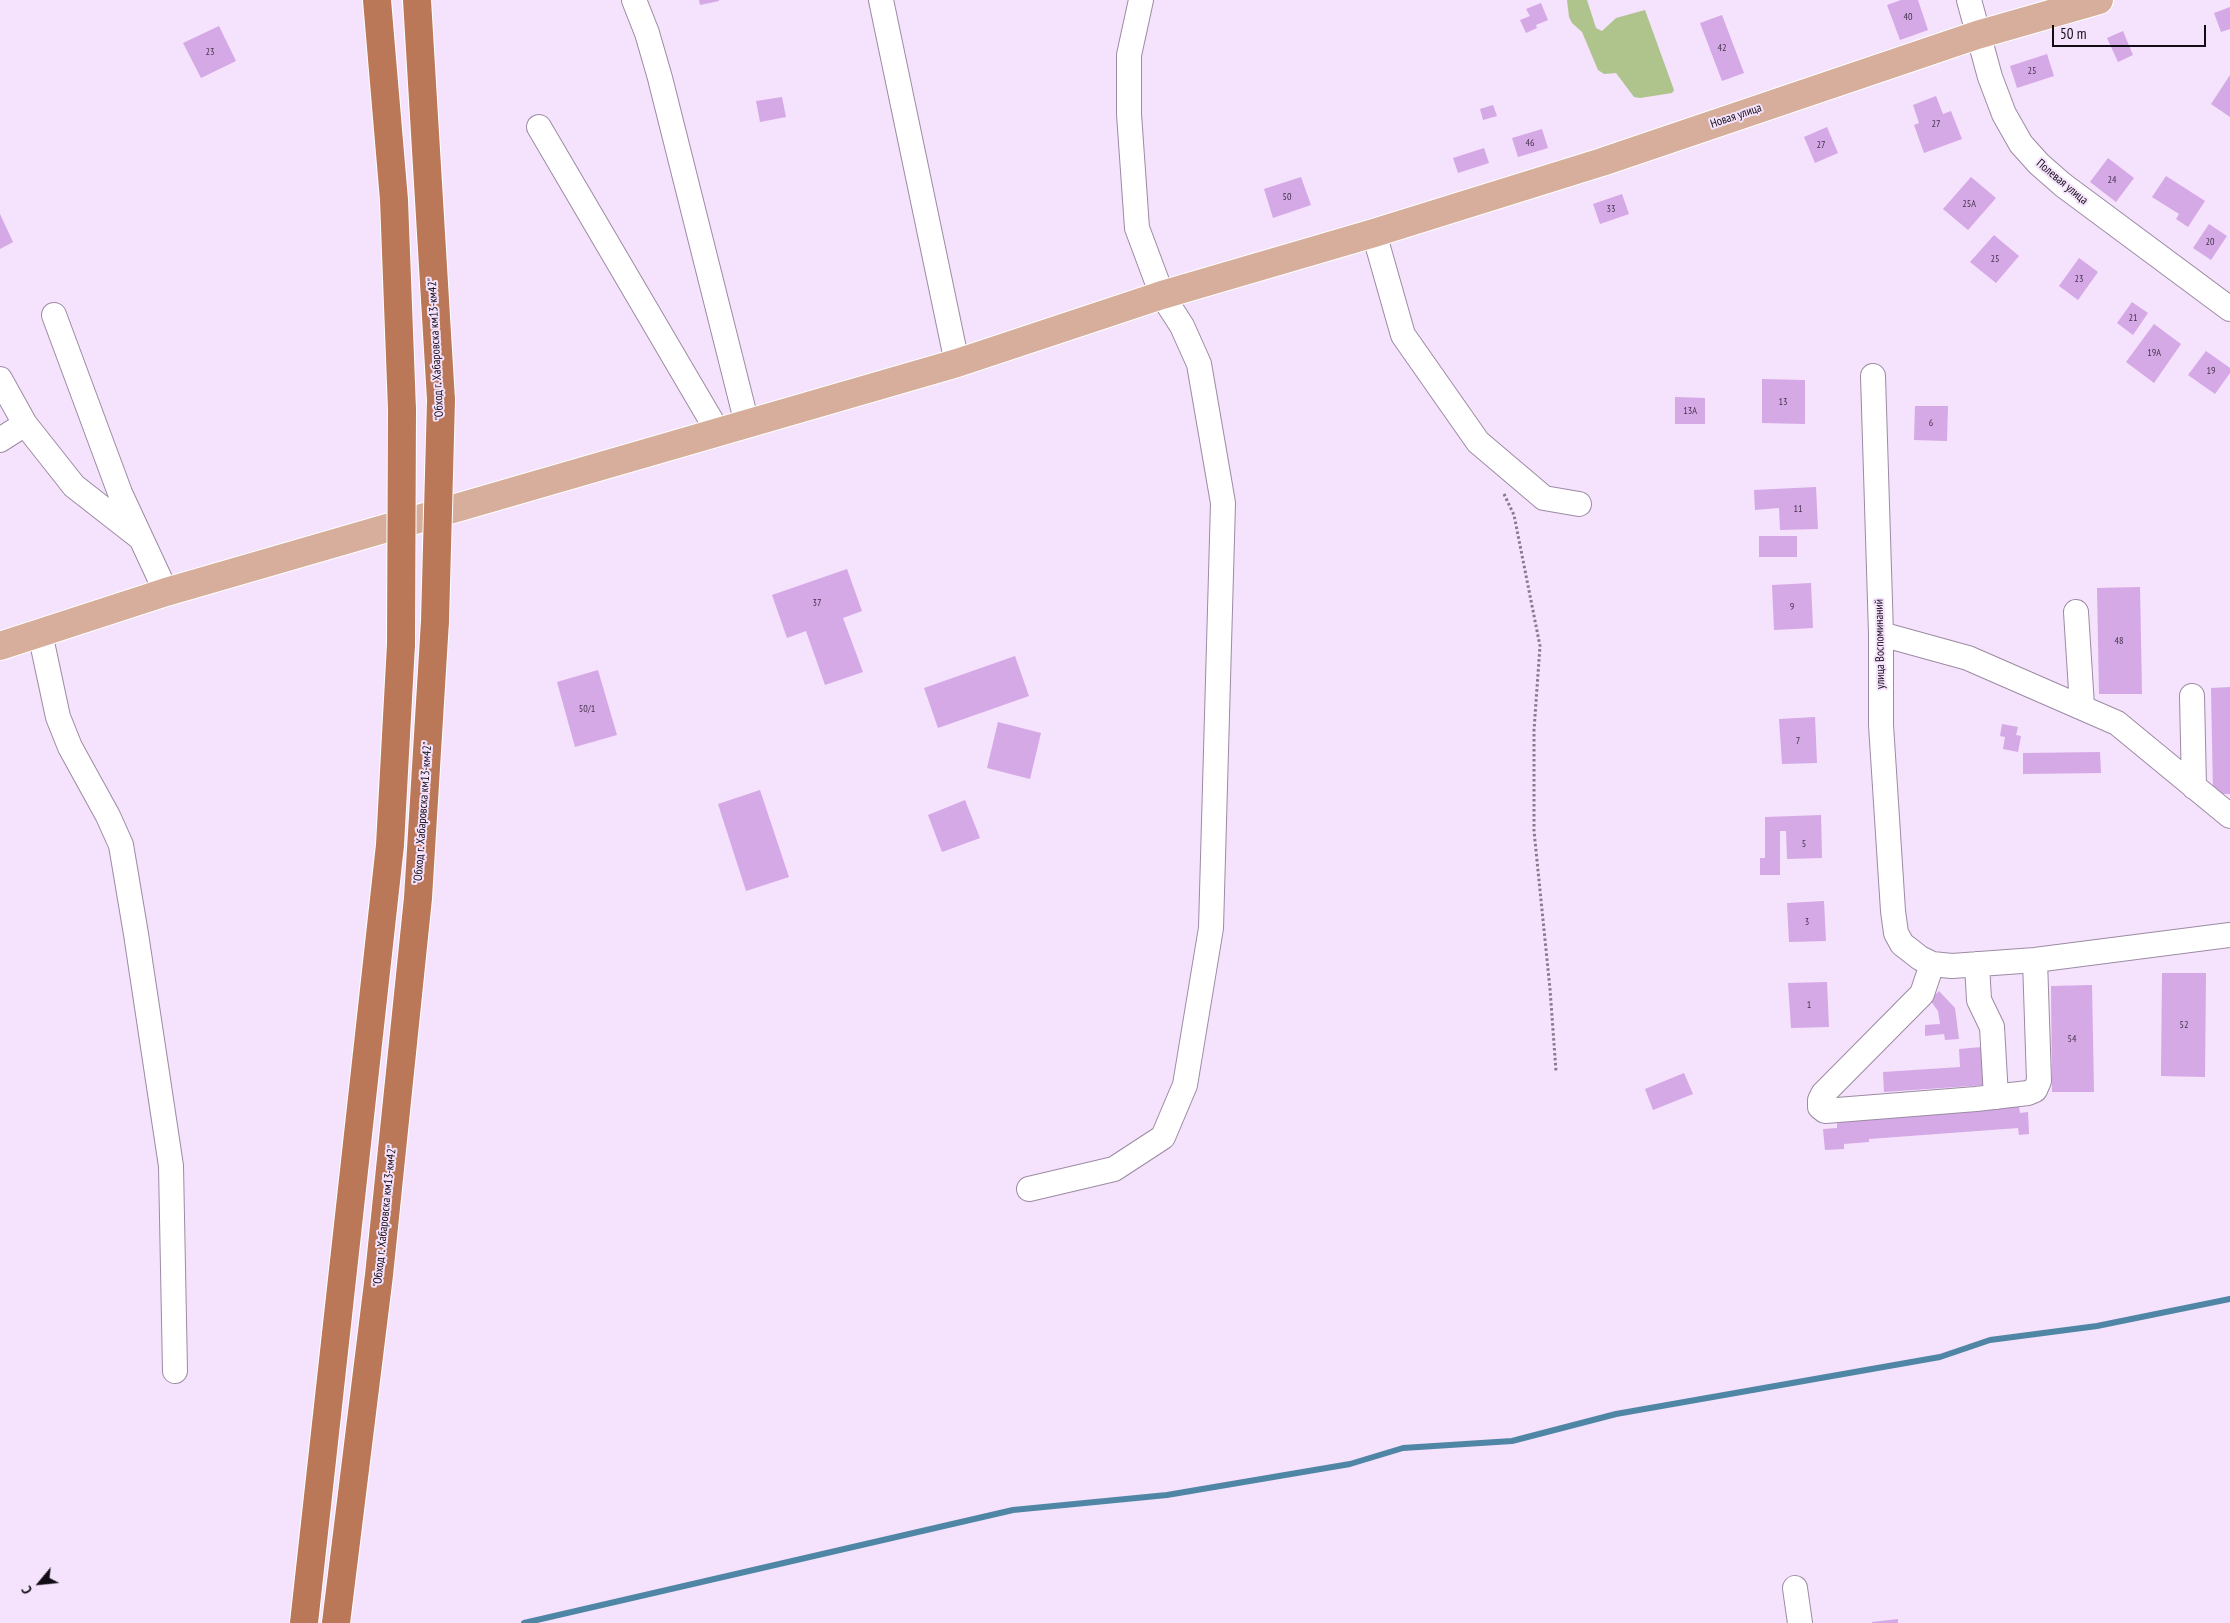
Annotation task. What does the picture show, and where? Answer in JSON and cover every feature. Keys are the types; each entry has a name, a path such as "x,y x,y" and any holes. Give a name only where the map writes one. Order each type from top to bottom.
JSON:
{"highway":[{"path":"304,1623 390,845 401,644 402,410 394,200 377,0"},
{"name":"\"Обход г. Хабаровска км13-км42\"","path":"336,1623 379,1275 418,898 435,621 441,400 417,0"}],"main road":[{"name":"Новая улица","path":"0,646 166,592 957,362 1162,295 1374,234 1602,162 1977,36 2099,0"}],"street":[{"path":"634,0 647,33 660,78 747,424"},
{"path":"881,0 957,362"},
{"path":"1029,1189 1114,1169 1163,1137 1185,1085 1211,928 1223,503 1199,364 1182,326 1162,295 1138,228 1129,114 1130,55 1141,0"},
{"name":"Полевая улица","path":"1971,0 1977,36 2004,114 2021,144 2039,164 2116,226 2230,309"},
{"path":"539,127 718,432"},
{"path":"1374,234 1403,334 1478,442 1544,498 1579,504"},
{"path":"54,315 120,493 166,592"},
{"name":"улица Воспоминаний","path":"1873,376 1881,634 1881,724 1893,911 1896,933 1902,944 1920,958 1932,964"},
{"path":"0,378 25,424 74,486 141,538"},
{"path":"0,440 25,424"},
{"path":"2076,612 2082,706"},
{"path":"40,633 58,717 70,747 108,816 121,845 171,1166 175,1371"},
{"path":"1881,634 1968,658 2082,706 2117,723 2230,816"},
{"path":"2192,696 2194,787"},
{"path":"2035,960 2039,1081 2035,1090 2028,1093 1996,1097 1840,1111 1825,1111 1820,1107 1820,1100 1823,1094 1922,994 1932,964 1952,966 2035,960 2230,935"},
{"path":"1977,964 1979,1000 1992,1026 1996,1097"},
{"path":"1795,1588 1800,1623"}],"path":[{"path":"1502,491 1514,515 1540,646 1534,730 1534,831 1550,989 1556,1071"}],"green space":[{"path":"1567,0 1587,0 1596,28 1602,31 1616,18 1645,10 1674,90 1672,93 1640,98 1634,97 1616,73 1604,74 1598,70 1582,32 1572,23 1569,17"}],"building":[{"path":"699,0 719,0 719,1 700,5"},
{"path":"1901,0 1918,0 1928,30 1900,40 1887,5"},
{"path":"1541,3 1548,20 1536,25 1537,28 1526,33 1520,20 1530,16 1526,9"},
{"path":"2230,7 2230,29 2221,32 2214,13"},
{"path":"1722,15 1744,73 1722,81 1700,23"},
{"path":"219,26 236,61 201,78 183,43"},
{"path":"2123,31 2133,55 2118,62 2107,38"},
{"path":"2047,54 2054,76 2017,88 2010,66"},
{"path":"2230,75 2230,117 2211,104"},
{"path":"1936,96 1943,114 1951,111 1962,139 1924,153 1914,125 1919,123 1913,105"},
{"path":"782,97 786,117 760,122 756,101"},
{"path":"1493,105 1497,116 1483,120 1480,109"},
{"path":"1827,127 1838,153 1815,163 1804,137"},
{"path":"1542,129 1548,148 1518,157 1512,138"},
{"path":"1484,148 1489,163 1458,173 1453,158"},
{"path":"2108,158 2134,178 2116,202 2090,182"},
{"path":"2166,176 2205,201 2188,227 2176,219 2179,214 2152,197"},
{"path":"1301,177 1311,205 1273,218 1264,189"},
{"path":"1971,177 1996,198 1968,230 1943,209"},
{"path":"1622,194 1629,214 1600,224 1593,204"},
{"path":"0,214 13,242 0,249"},
{"path":"2209,224 2227,236 2211,260 2193,248"},
{"path":"1994,235 2019,256 1996,283 1970,262"},
{"path":"2079,258 2098,272 2078,300 2059,286"},
{"path":"2132,302 2148,313 2133,335 2117,323"},
{"path":"2154,324 2181,344 2154,383 2126,362"},
{"path":"2206,351 2230,368 2230,373 2215,394 2188,375"},
{"path":"1762,379 1805,380 1805,424 1762,423"},
{"path":"1675,397 1705,398 1705,424 1675,424"},
{"path":"1915,406 1948,406 1947,441 1914,440"},
{"path":"1816,487 1818,529 1780,530 1779,508 1755,510 1754,490"},
{"path":"1759,536 1797,536 1797,557 1759,557"},
{"path":"847,569 862,611 843,618 863,672 825,685 806,631 787,638 772,595"},
{"path":"1811,583 1813,628 1774,630 1772,585"},
{"path":"2140,587 2142,694 2099,694 2097,588"},
{"path":"1015,656 1029,696 938,728 924,688"},
{"path":"598,670 617,735 575,747 557,682"},
{"path":"2230,687 2230,794 2213,794 2211,688"},
{"path":"1815,717 1817,763 1782,764 1779,719"},
{"path":"998,722 1041,733 1030,779 987,768"},
{"path":"2002,724 2018,727 2016,735 2021,736 2018,752 2003,749 2005,737 2000,736"},
{"path":"2100,752 2101,773 2023,774 2023,753"},
{"path":"760,790 789,877 746,891 718,804"},
{"path":"965,800 980,838 942,852 928,815"},
{"path":"1821,815 1822,858 1787,859 1786,831 1780,831 1780,875 1760,875 1760,858 1765,858 1765,817"},
{"path":"1824,901 1826,941 1789,942 1787,903"},
{"path":"2162,973 2206,973 2205,1077 2161,1076"},
{"path":"1827,982 1829,1027 1791,1028 1788,983"},
{"path":"2092,985 2094,1092 2052,1092 2051,986"},
{"path":"1939,991 1955,1008 1959,1039 1945,1040 1944,1034 1925,1036 1925,1025 1940,1024 1938,1011 1930,1000"},
{"path":"1982,1047 1985,1085 1884,1092 1883,1072 1960,1067 1959,1049"},
{"path":"1684,1073 1693,1094 1653,1110 1645,1089"},
{"path":"2019,1106 2020,1113 2028,1112 2029,1134 2019,1135 2018,1128 1869,1139 1869,1142 1844,1144 1844,1149 1825,1150 1823,1129 1837,1128 1837,1120"},
{"path":"1898,1619 1898,1623 1872,1623 1872,1622"}],"waterway":[{"path":"524,1623 1013,1510 1167,1495 1350,1464 1403,1448 1512,1441 1616,1414 1940,1357 1990,1340 2097,1326 2230,1299"}]}
